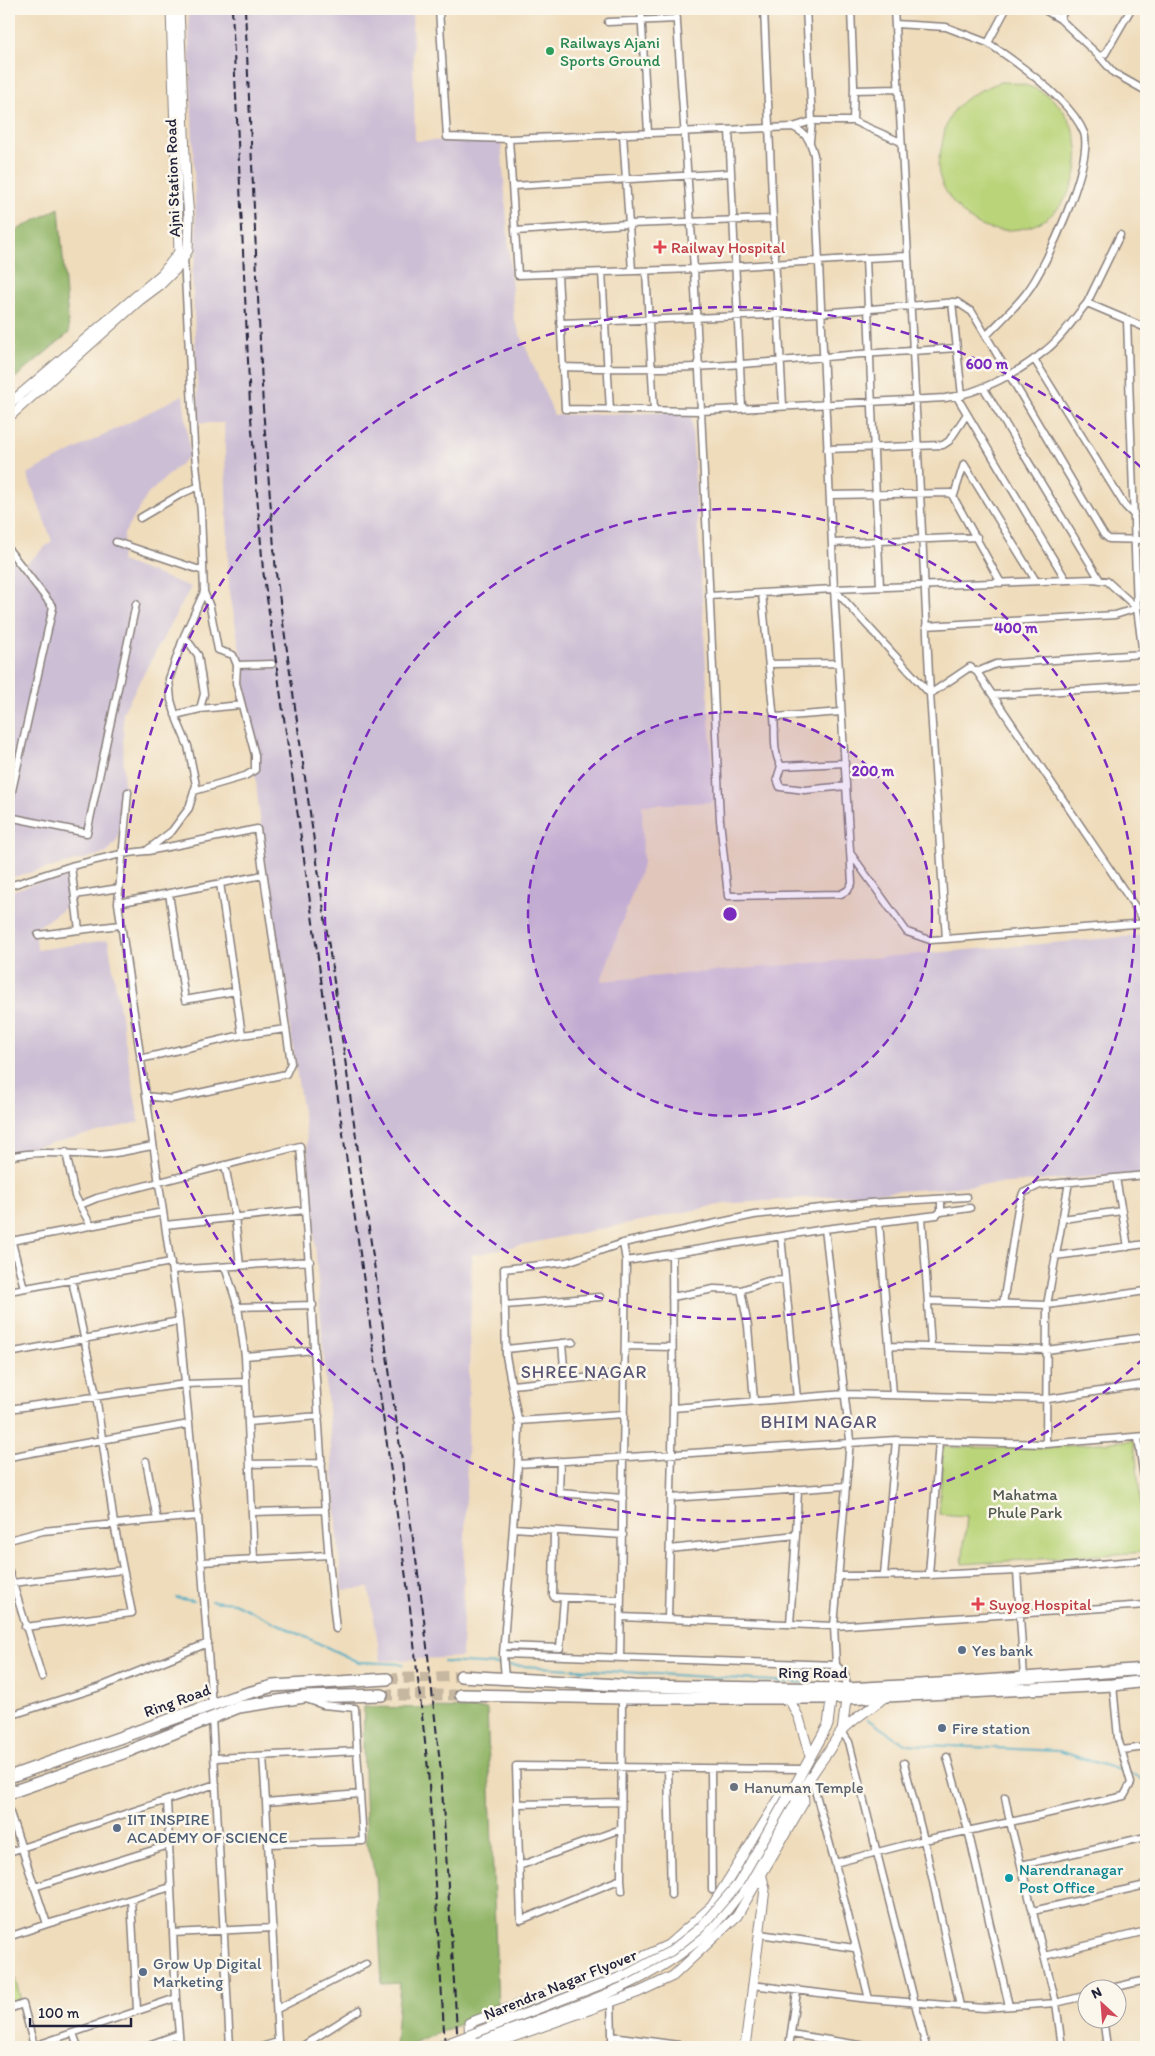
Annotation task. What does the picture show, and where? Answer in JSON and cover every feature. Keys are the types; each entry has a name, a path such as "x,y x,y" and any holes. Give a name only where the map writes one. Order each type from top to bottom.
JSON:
{"highway":[{"name":"Ring Road","path":"847,1693 1146,1669"},
{"name":"Ring Road","path":"461,1676 479,1677 504,1674 635,1686 886,1696 1112,1685 1146,1681"},
{"name":"Ring Road","path":"9,1777 212,1705 273,1686 387,1679"},
{"name":"Ring Road","path":"460,1695 622,1698 788,1697 832,1693"},
{"name":"Ring Road","path":"9,1793 126,1752 239,1707 304,1697 359,1694 382,1695"}],"main road":[{"name":"Ajni Station Road","path":"9,404 160,285 181,255 188,250 189,217 175,19 171,9"},
{"name":"Ajni Station Road","path":"175,19 179,9"},
{"name":"Ajni Station Road","path":"9,417 68,359"},
{"path":"485,2047 639,1992 673,1976 738,1916 804,1802 803,1788 810,1756 828,1725 832,1693"},
{"path":"842,1732 847,1693"},
{"path":"471,2047 469,2023 631,1963 668,1944 712,1906 782,1794 792,1796 806,1772 842,1732 886,1696"},
{"path":"788,1697 799,1718 810,1756"},
{"name":"Narendra Nagar Flyover","path":"438,2047 626,1975 671,1950 700,1928 738,1884 792,1796 803,1788"},
{"name":"Narendra Nagar Flyover","path":"464,2047 616,1990 644,1977 678,1956 707,1932 738,1896 792,1796"},
{"path":"745,2047 765,1889 762,1877"}],"street":[{"path":"439,9 447,137 510,139 793,127 812,121 853,121 901,142"},
{"path":"641,9 648,133"},
{"path":"676,9 694,269 720,820 728,896 842,894 848,890 852,883 834,589 814,155 810,141 805,133 793,127"},
{"path":"764,9 783,406"},
{"path":"806,9 812,121 810,141"},
{"path":"851,9 854,90 853,121"},
{"path":"894,9 926,626 946,939"},
{"path":"988,43 1006,9"},
{"path":"1043,9 1060,19 1114,73 1146,92"},
{"path":"1060,19 1065,9"},
{"path":"1099,56 1105,54 1131,9"},
{"path":"608,22 677,19"},
{"path":"895,24 946,27 988,43 1030,72 1049,89 1080,125 1085,136 1084,156 1078,181 1044,265 1027,292 986,336"},
{"path":"854,90 897,89"},
{"path":"729,130 742,408"},
{"path":"624,134 632,271"},
{"path":"510,139 518,275 694,269 908,256"},
{"path":"512,186 731,173"},
{"path":"516,231 629,224 773,219"},
{"path":"558,274 565,409 701,411 825,403 915,400 959,396 983,387 1010,375 1047,350 1087,303 1120,235"},
{"path":"181,255 197,487 201,512 204,592 210,607 218,650 233,655 238,666 236,683 254,754 255,770 245,776 194,791"},
{"path":"866,258 880,587"},
{"path":"646,270 654,410"},
{"path":"602,272 610,410"},
{"path":"952,302 957,348 959,396 967,414 1066,580"},
{"path":"560,323 821,313 957,302 972,312 1104,535 1109,539 1146,540"},
{"path":"1087,303 1146,328"},
{"path":"1127,320 1137,608 1146,680"},
{"path":"562,367 608,368 740,364 870,352 957,348"},
{"path":"1034,359 1125,506 1134,515"},
{"path":"983,387 1100,580"},
{"path":"828,449 874,449 942,444 949,441 967,414"},
{"path":"954,495 964,464 1036,581"},
{"path":"140,518 197,487"},
{"path":"830,495 947,492 954,495 1002,583"},
{"path":"832,543 976,537"},
{"path":"116,542 203,570"},
{"path":"9,550 53,606 9,804"},
{"path":"710,596 880,587 1100,580 1107,581 1137,608"},
{"path":"834,589 930,694"},
{"path":"146,851 172,831 189,808 196,785 188,746 175,716 169,679 184,636 204,592"},
{"path":"762,593 773,710 776,717 775,755 781,766 777,779 780,787 804,790 846,786"},
{"path":"9,817 87,833 136,604"},
{"path":"926,626 1115,615 1137,608"},
{"path":"184,636 198,655 204,694 200,709"},
{"path":"977,672 996,664 1143,654"},
{"path":"770,664 838,663"},
{"path":"238,666 272,664"},
{"path":"850,853 907,932 930,940 1146,923 977,672 970,667 930,694"},
{"path":"993,695 1146,686"},
{"path":"175,716 200,709 241,705"},
{"path":"776,717 841,712"},
{"path":"781,766 844,763"},
{"path":"128,792 118,902 179,1321 208,1643 230,2047"},
{"path":"9,886 71,866 121,854 146,851 258,829 291,1063 290,1070 286,1074 170,1099 146,1096"},
{"path":"71,866 79,930"},
{"path":"118,902 263,875"},
{"path":"220,883 242,1036"},
{"path":"75,895 119,888"},
{"path":"170,893 185,1000 236,990"},
{"path":"38,935 120,925"},
{"path":"140,1059 242,1036 286,1030"},
{"path":"9,1157 25,1153 66,1152 96,1155 153,1146"},
{"path":"80,1205 97,1198 300,1146 310,1261 328,1555 336,1629"},
{"path":"66,1152 75,1196 91,1226"},
{"path":"225,1166 235,1217 240,1266"},
{"path":"1003,1304 1018,1208 1023,1193 1040,1185 1146,1175"},
{"path":"1116,1178 1128,1247"},
{"path":"1046,1444 1048,1399 1047,1305 1069,1182"},
{"path":"504,1674 503,1656 518,1464 518,1421 506,1349 504,1269 567,1262 623,1243 754,1215 860,1204 967,1197"},
{"path":"941,1199 941,1212"},
{"path":"626,1261 825,1229 937,1215 941,1212 970,1208"},
{"path":"165,1225 306,1210"},
{"path":"1062,1220 1122,1211"},
{"path":"11,1241 163,1212"},
{"path":"922,1217 931,1347"},
{"path":"879,1222 893,1394"},
{"path":"825,1229 849,1443 834,1626 836,1665 831,1675 832,1693"},
{"path":"9,1231 24,1288"},
{"path":"781,1236 798,1398"},
{"path":"620,1658 626,1261 623,1243"},
{"path":"1055,1256 1146,1244"},
{"path":"668,1619 673,1408 672,1254"},
{"path":"172,1270 310,1261"},
{"path":"9,1291 170,1262"},
{"path":"225,1267 238,1306 245,1356 254,1559"},
{"path":"25,1627 132,1613 114,1524 96,1395 72,1280"},
{"path":"672,1297 714,1289 741,1290 768,1281 785,1280"},
{"path":"741,1290 748,1326 754,1401"},
{"path":"928,1301 1047,1305 1146,1291"},
{"path":"505,1304 600,1297"},
{"path":"238,1306 313,1305"},
{"path":"9,1353 179,1321"},
{"path":"889,1346 1046,1350 1146,1337"},
{"path":"506,1349 573,1342"},
{"path":"562,1343 565,1379"},
{"path":"625,1346 672,1347"},
{"path":"245,1356 315,1350"},
{"path":"512,1384 625,1374"},
{"path":"9,1409 96,1395 185,1384 246,1382"},
{"path":"673,1408 844,1394 1048,1399 1146,1384"},
{"path":"518,1421 624,1414"},
{"path":"248,1422 319,1416"},
{"path":"9,1457 189,1424"},
{"path":"518,1464 896,1440 1046,1444 1146,1436"},
{"path":"1138,1438 1146,1491"},
{"path":"884,1575 896,1440"},
{"path":"929,1575 939,1442"},
{"path":"560,1461 559,1493 623,1498"},
{"path":"146,1462 158,1520"},
{"path":"250,1464 322,1463"},
{"path":"671,1498 846,1486"},
{"path":"790,1624 798,1489"},
{"path":"252,1512 325,1510"},
{"path":"9,1540 43,1531 198,1516"},
{"path":"513,1528 623,1535"},
{"path":"554,1531 554,1597 621,1600"},
{"path":"670,1549 796,1535"},
{"path":"201,1562 328,1555"},
{"path":"838,1576 929,1575 1017,1571 1146,1560"},
{"path":"12,1583 123,1570"},
{"path":"9,1571 42,1677"},
{"path":"1017,1571 1024,1678"},
{"path":"504,1646 560,1648 564,1598"},
{"path":"621,1617 834,1626 1146,1605"},
{"path":"9,1716 100,1687 208,1643"},
{"path":"503,1656 836,1665 845,1674 847,1693"},
{"path":"835,1863 924,1840 1124,1796 1131,1783 1128,1767 1118,1738 1112,1685"},
{"path":"268,1844 363,1841 356,1711 354,1708 323,1705 304,1697"},
{"path":"622,1698 622,1891"},
{"path":"842,1732 849,1742 926,2047"},
{"path":"1122,1750 1146,1747"},
{"path":"215,1758 357,1751"},
{"path":"261,2047 280,2045 263,1756"},
{"path":"946,1757 968,1830 1009,2006"},
{"path":"904,1763 924,1840 960,2006"},
{"path":"621,1879 521,1920 516,1766 806,1772 835,1863 854,1948 868,1999"},
{"path":"668,1768 670,1895"},
{"path":"710,1769 712,1890"},
{"path":"9,1852 216,1784"},
{"path":"266,1802 360,1794"},
{"path":"1005,1797 1056,2003 1062,2047"},
{"path":"167,1800 180,2047"},
{"path":"517,1804 621,1802"},
{"path":"9,1810 20,1848 47,1924"},
{"path":"519,1866 621,1828"},
{"path":"1021,1864 1146,1837"},
{"path":"34,1887 169,1845"},
{"path":"1033,1911 1146,1885"},
{"path":"9,1930 11,1936 171,1887"},
{"path":"131,1899 137,2010"},
{"path":"173,1933 272,1928"},
{"path":"1044,1956 1146,1931"},
{"path":"760,1934 854,1948"},
{"path":"277,2009 366,1964"},
{"path":"1128,1984 1146,1980"},
{"path":"752,1985 868,1999 984,2008 1056,2003 1078,1998"},
{"path":"789,2047 797,1991"},
{"path":"9,2009 22,2004 32,2047 176,1998"},
{"path":"610,2002 612,2047"},
{"path":"301,2047 359,2010"},
{"path":"1104,2028 1107,2047"},
{"path":"73,2032 78,2047"},
{"path":"143,2047 179,2034"},
{"path":"791,2034 838,2045 872,2047"},
{"path":"612,2036 693,2047"}],"shaded area":[{"path":"188,9 412,9 415,141 501,140 514,319 554,415 691,412 714,802 642,805 643,863 601,981 1146,935 1146,1173 724,1204 472,1255 462,1657 381,1661 369,1588 342,1590 307,1139 267,881 244,674 229,587 224,423 199,423 192,272 197,253"},
{"path":"183,395 190,455 148,494 124,534 121,561 191,587 123,712 124,800 118,839 107,853 9,878 9,554 21,568 52,541 27,474"},
{"path":"66,873 70,904 35,929 37,950 108,940 139,1122 9,1153 9,892"}],"green space":[{"path":"1000,82 1034,88 1059,105 1073,129 1077,156 1073,183 1059,207 1037,224 1007,230 994,230 983,227 968,218 954,204 946,192 938,167 946,128 957,106 968,97"},
{"path":"59,208 69,333 9,383 9,234"},
{"name":"Mahatma Phule Park","path":"1134,1440 1146,1552 962,1564 967,1516 939,1514 943,1447 1044,1448"},
{"path":"364,1707 487,1709 498,2008 406,2047 395,2047 400,1983 382,1984 376,1876 367,1846 363,1748"},
{"path":"9,1958 21,2000 9,2003"}],"waterway":[{"path":"176,1598 193,1601"},
{"path":"211,1601 234,1603 358,1662 403,1664"},
{"path":"443,1662 501,1665"},
{"path":"506,1665 808,1683"},
{"path":"867,1719 905,1744 1059,1751 1126,1772"},
{"path":"1131,1774 1146,1781"}],"tunnel":[{"path":"387,1679 461,1676"},
{"path":"382,1695 461,1695"}],"railway":[{"path":"232,9 250,405 263,570 409,1599 428,1769 445,2047"},
{"path":"245,9 263,408 276,573 422,1602 441,1772 458,2047"}],"place":[{"name":"Railways Ajani Sports Ground","path":"550,51"},
{"name":"Railway Hospital","path":"660,247"},
{"name":"Suyog Hospital","path":"978,1604"},
{"name":"Yes bank","path":"962,1650"},
{"name":"Fire station","path":"942,1728"},
{"name":"Hanuman Temple","path":"734,1787"},
{"name":"IIT INSPIRE ACADEMY OF SCIENCE","path":"117,1828"},
{"name":"Narendranagar Post Office","path":"1009,1878"},
{"name":"Grow Up Digital Marketing","path":"143,1972"}],"district":[{"name":"SHREE NAGAR","path":"584,1372"},
{"name":"BHIM NAGAR","path":"819,1422"}]}
